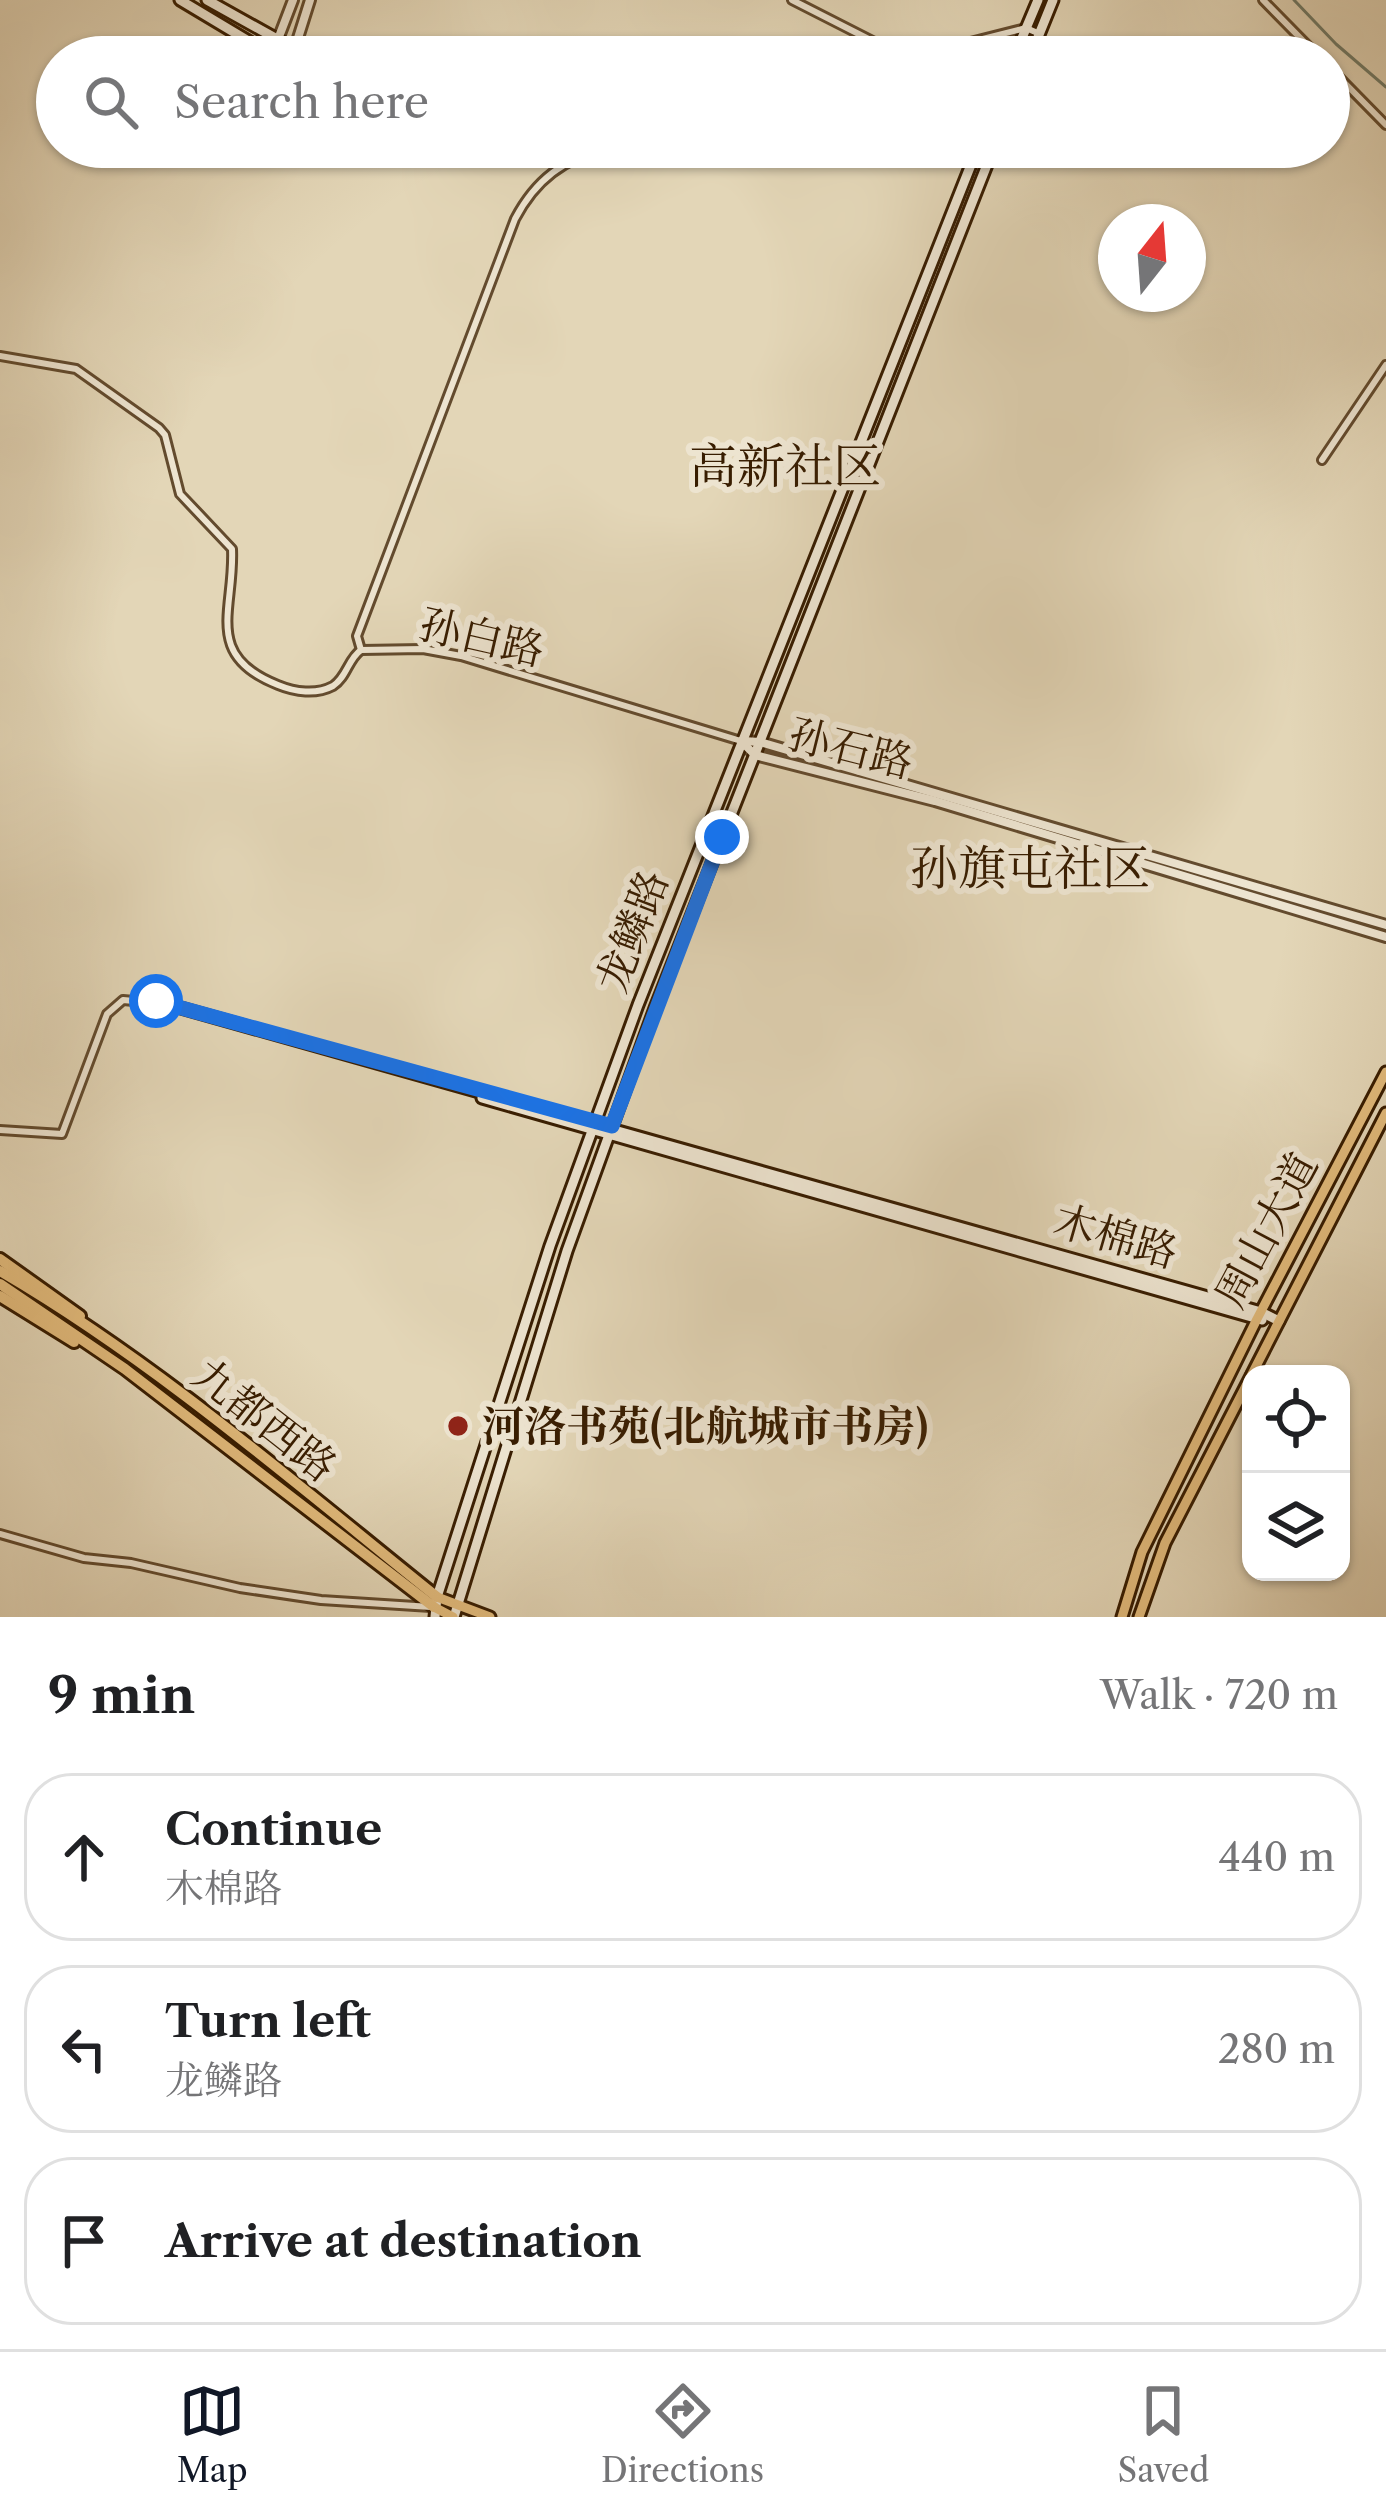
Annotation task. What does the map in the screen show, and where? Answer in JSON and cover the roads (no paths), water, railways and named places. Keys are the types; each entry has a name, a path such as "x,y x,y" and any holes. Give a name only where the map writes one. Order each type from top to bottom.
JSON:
{"highway":[{"path":"0,1259 64,1302 104,1339"},
{"name":"九都西路","path":"0,1271 104,1339 256,1453 435,1607"},
{"name":"九都西路","path":"0,1284 124,1369 435,1607"},
{"path":"0,1296 98,1358 124,1369"}],"main road":[{"path":"179,0 239,36"},
{"path":"207,0 271,36"},
{"path":"1023,36 1038,0"},
{"path":"1040,34 1054,0"},
{"name":"龙鳞路","path":"435,1607 550,1246 594,1126 741,741 970,168"},
{"name":"龙鳞路","path":"455,1614 610,1131 986,168"},
{"name":"木棉路","path":"145,1002 156,1001 1280,1321"},
{"name":"周山大道","path":"1122,1617 1142,1552 1386,1072"},
{"name":"周山大道","path":"1256,1365 1386,1113"},
{"name":"周山大道","path":"1139,1617 1165,1543 1242,1393"},
{"name":"九都西路","path":"435,1607 490,1617"}],"street":[{"path":"280,36 293,0"},
{"path":"299,36 310,0"},
{"path":"792,0 865,36"},
{"path":"1263,0 1298,36"},
{"path":"993,36 1026,28 1040,34"},
{"path":"1350,88 1386,125"},
{"path":"361,650 357,636 515,220 538,181 559,168"},
{"name":"孙白路","path":"0,356 76,369 165,435 180,494 232,549 225,630 236,656 250,669 287,688 324,690 341,680 354,654 361,650 423,649 461,656 741,741"},
{"path":"1322,460 1386,365"},
{"name":"孙石路","path":"741,741 760,742 1386,925"},
{"name":"孙石路","path":"741,741 755,755 935,801 1386,937"},
{"path":"0,1130 62,1133 107,1014 123,1000 145,1002"},
{"path":"0,1534 84,1558 131,1563 240,1588 321,1600 435,1607"}],"waterway":[{"path":"1294,0 1328,36"},
{"path":"1350,56 1386,87"}],"place":[{"name":"河洛书苑(北航城市书房)","path":"458,1426"}],"district":[{"name":"高新社区","path":"785,465"},
{"name":"孙旗屯社区","path":"1030,867"}]}
